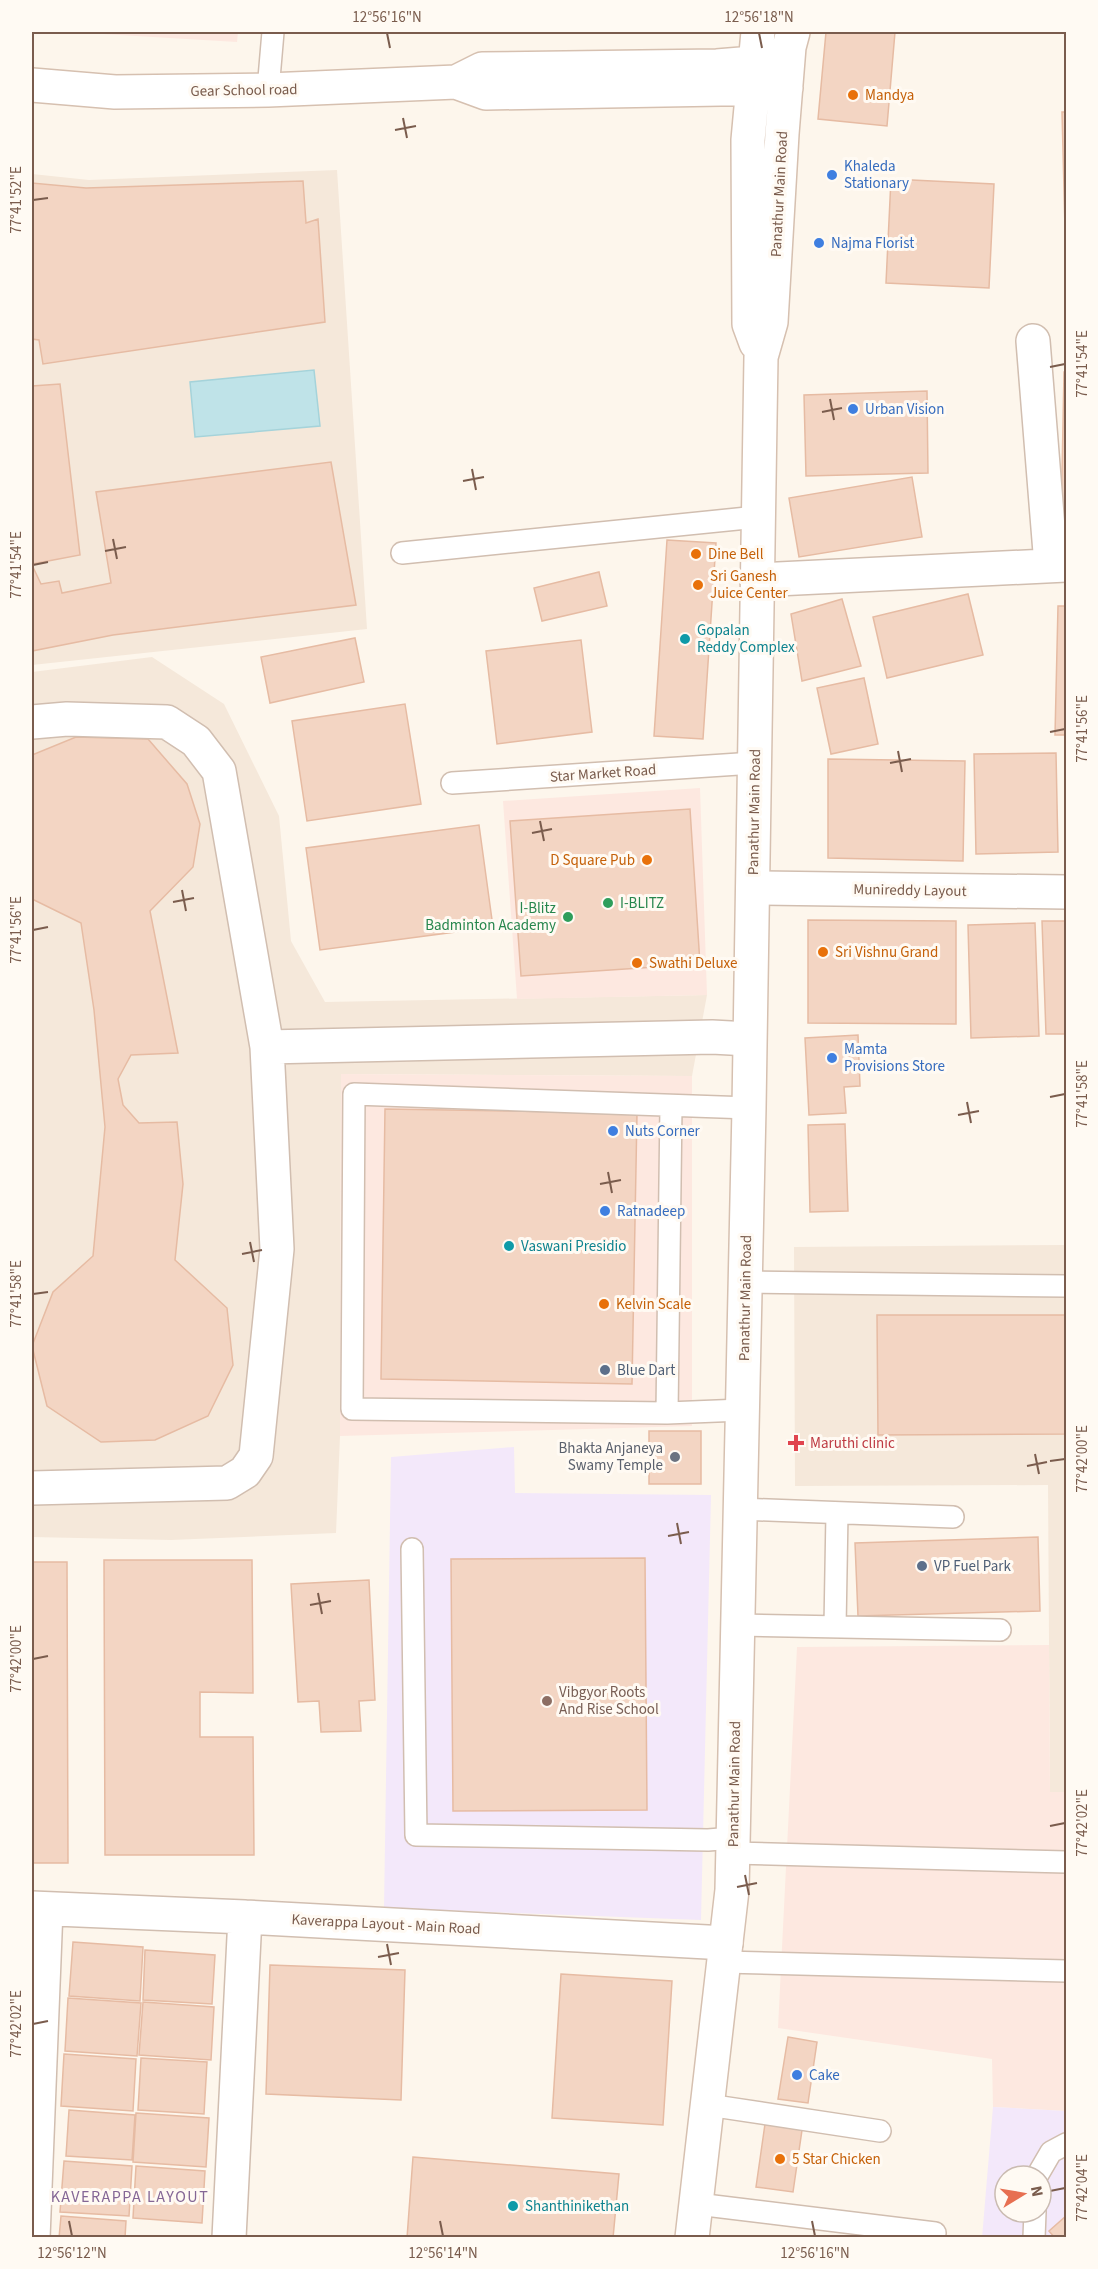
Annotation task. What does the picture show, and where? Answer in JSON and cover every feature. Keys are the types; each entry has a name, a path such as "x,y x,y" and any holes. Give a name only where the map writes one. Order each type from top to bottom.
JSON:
{"street":[{"name":"Panathur Main Road","path":"758,32 748,140 750,324 760,357"},
{"name":"Gear School road","path":"32,85 115,92 268,90 456,82 482,69 753,76 789,60"},
{"name":"Panathur Main Road","path":"692,2238 732,1890 749,1108 760,357 771,322 789,60"},
{"path":"757,580 1059,565 1033,341"},
{"path":"32,723 67,719 167,722 196,741 219,771 267,1047 277,1249 256,1456 245,1472 226,1483 32,1488"},
{"name":"Munireddy Layout","path":"753,888 1066,892"},
{"path":"267,1047 712,1037 749,1039"},
{"path":"33,2238 39,1908"},
{"name":"Kaverappa Layout - Main Road","path":"39,1908 245,1917 725,1953"},
{"path":"229,2238 245,1917"}],"lane":[{"path":"268,90 273,32"},
{"path":"402,553 758,517"},
{"name":"Star Market Road","path":"452,783 754,764"},
{"path":"742,1410 667,1413 352,1409 354,1094 749,1108"},
{"path":"667,1413 671,1106"},
{"path":"745,1282 1066,1286"},
{"path":"740,1509 953,1517"},
{"path":"835,1627 837,1514"},
{"path":"412,1549 416,1835 708,1840 733,1845 1066,1862"},
{"path":"738,1624 1000,1630"},
{"path":"725,1953 1066,1971"},
{"path":"708,2105 880,2131"},
{"path":"1044,2164 1051,2152 1066,2144"},
{"path":"697,2204 935,2233"}],"shaded area":[{"path":"69,32 238,32 237,42"},
{"path":"337,170 367,629 32,665 32,174 89,180"},
{"path":"152,657 224,704 279,816 291,941 325,1002 707,995 692,1076 341,1074 340,1436 336,1533 171,1540 32,1537 32,672"},
{"path":"700,788 707,995 517,999 503,801"},
{"path":"341,1074 692,1076 692,1426 340,1436"},
{"path":"1066,1245 1066,1792 1050,1792 1048,1485 795,1486 794,1247"},
{"name":"Vibgyor Roots And Rise School","path":"514,1447 515,1493 711,1495 701,1920 384,1908 391,1457"},
{"path":"1049,1645 1050,1792 1066,1792 1066,2111 993,2107 992,2059 778,2028 797,1647"},
{"path":"993,2107 1066,2111 1066,2237 982,2238"}],"water":[{"path":"314,370 320,426 195,437 190,382"}],"building":[{"path":"826,32 895,32 887,126 818,119"},
{"path":"1062,112 1066,112 1066,228 1065,228"},
{"path":"891,179 994,184 989,288 886,283"},
{"path":"303,181 306,223 318,219 325,322 43,364 39,340 32,339 32,183 86,188"},
{"path":"1064,372 1066,372 1066,527 1061,527"},
{"path":"60,384 80,555 32,564 32,386"},
{"path":"927,391 928,473 806,476 804,395"},
{"path":"331,462 356,605 113,635 32,651 32,565 41,584 59,581 62,593 111,583 96,492"},
{"path":"912,477 922,537 799,557 789,498"},
{"name":"Gopalan Reddy Complex","path":"667,540 716,543 703,739 654,736"},
{"path":"599,572 607,606 542,621 534,588"},
{"path":"968,594 983,655 887,678 873,617"},
{"path":"842,599 861,666 802,681 791,614"},
{"path":"1058,606 1066,606 1066,735 1055,735"},
{"path":"355,638 364,682 270,703 261,657"},
{"path":"581,640 592,732 497,744 486,651"},
{"path":"864,678 878,744 831,754 817,688"},
{"path":"405,704 421,804 307,821 292,721"},
{"path":"76,737 148,739 187,784 200,824 193,867 150,911 178,1053 131,1055 118,1079 123,1105 139,1123 177,1122 183,1184 175,1260 227,1308 233,1365 208,1416 155,1440 101,1442 47,1406 32,1346 53,1292 93,1256 105,1127 94,1010 81,923 32,899 32,755"},
{"path":"1056,753 1058,852 976,854 974,754"},
{"path":"828,759 965,761 963,861 828,858"},
{"path":"690,809 700,964 521,976 510,821"},
{"path":"479,825 493,927 320,950 306,848"},
{"path":"808,920 956,921 956,1024 808,1023"},
{"path":"1042,921 1066,921 1066,1034 1046,1034"},
{"path":"1035,923 1039,1036 971,1038 968,925"},
{"path":"858,1035 860,1086 844,1087 846,1113 809,1115 805,1038"},
{"name":"Vaswani Presidio","path":"385,1109 637,1113 632,1384 381,1379"},
{"path":"845,1124 848,1211 810,1212 808,1125"},
{"path":"877,1315 1066,1315 1066,1434 878,1435"},
{"name":"Bhakta Anjaneya Swamy Temple","path":"649,1431 701,1431 701,1484 649,1484"},
{"path":"1038,1537 1040,1611 858,1616 855,1543"},
{"path":"645,1558 647,1810 453,1811 451,1559"},
{"path":"104,1560 252,1560 253,1693 200,1692 200,1737 253,1737 254,1855 105,1855"},
{"path":"32,1562 67,1562 68,1863 32,1863"},
{"path":"369,1580 375,1700 359,1701 361,1731 321,1732 319,1701 298,1702 291,1584"},
{"path":"73,1942 143,1947 140,2001 69,1996"},
{"path":"145,1950 215,1955 212,2004 143,2000"},
{"path":"270,1965 405,1970 401,2100 266,2094"},
{"path":"561,1974 672,1981 663,2125 552,2118"},
{"path":"68,1998 141,2003 137,2056 65,2051"},
{"path":"143,2002 214,2007 211,2060 139,2055"},
{"path":"788,2037 817,2042 808,2103 778,2099"},
{"path":"64,2054 136,2059 133,2111 61,2106"},
{"path":"141,2058 207,2062 204,2114 138,2110"},
{"path":"69,2110 135,2115 132,2160 66,2156"},
{"path":"136,2113 209,2118 206,2167 133,2162"},
{"path":"765,2124 802,2130 793,2192 756,2187"},
{"name":"Shanthinikethan","path":"413,2157 619,2174 613,2238 407,2238"},
{"path":"64,2161 132,2166 129,2216 60,2212"},
{"path":"136,2166 205,2171 202,2223 133,2218"},
{"path":"61,2216 126,2221 125,2238 59,2238"},
{"path":"1066,2216 1066,2238 1055,2238 1049,2231"}],"place":[{"name":"Mandya","path":"853,95"},
{"name":"Khaleda Stationary","path":"832,175"},
{"name":"Najma Florist","path":"819,243"},
{"name":"Urban Vision","path":"853,409"},
{"name":"Dine Bell","path":"696,554"},
{"name":"Sri Ganesh Juice Center","path":"698,585"},
{"name":"Gopalan Reddy Complex","path":"685,639"},
{"name":"D Square Pub","path":"647,860"},
{"name":"I-BLITZ","path":"608,903"},
{"name":"I-Blitz Badminton Academy","path":"568,917"},
{"name":"Sri Vishnu Grand","path":"823,952"},
{"name":"Swathi Deluxe","path":"637,963"},
{"name":"Mamta Provisions Store","path":"832,1058"},
{"name":"Nuts Corner","path":"613,1131"},
{"name":"Ratnadeep","path":"605,1211"},
{"name":"Vaswani Presidio","path":"509,1246"},
{"name":"Kelvin Scale","path":"604,1304"},
{"name":"Blue Dart","path":"605,1370"},
{"name":"Maruthi clinic","path":"796,1443"},
{"name":"Bhakta Anjaneya Swamy Temple","path":"675,1457"},
{"name":"VP Fuel Park","path":"922,1566"},
{"name":"Vibgyor Roots And Rise School","path":"547,1701"},
{"name":"Cake","path":"797,2075"},
{"name":"5 Star Chicken","path":"780,2159"},
{"name":"Shanthinikethan","path":"513,2206"}],"district":[{"name":"KAVERAPPA LAYOUT","path":"130,2196"}]}
